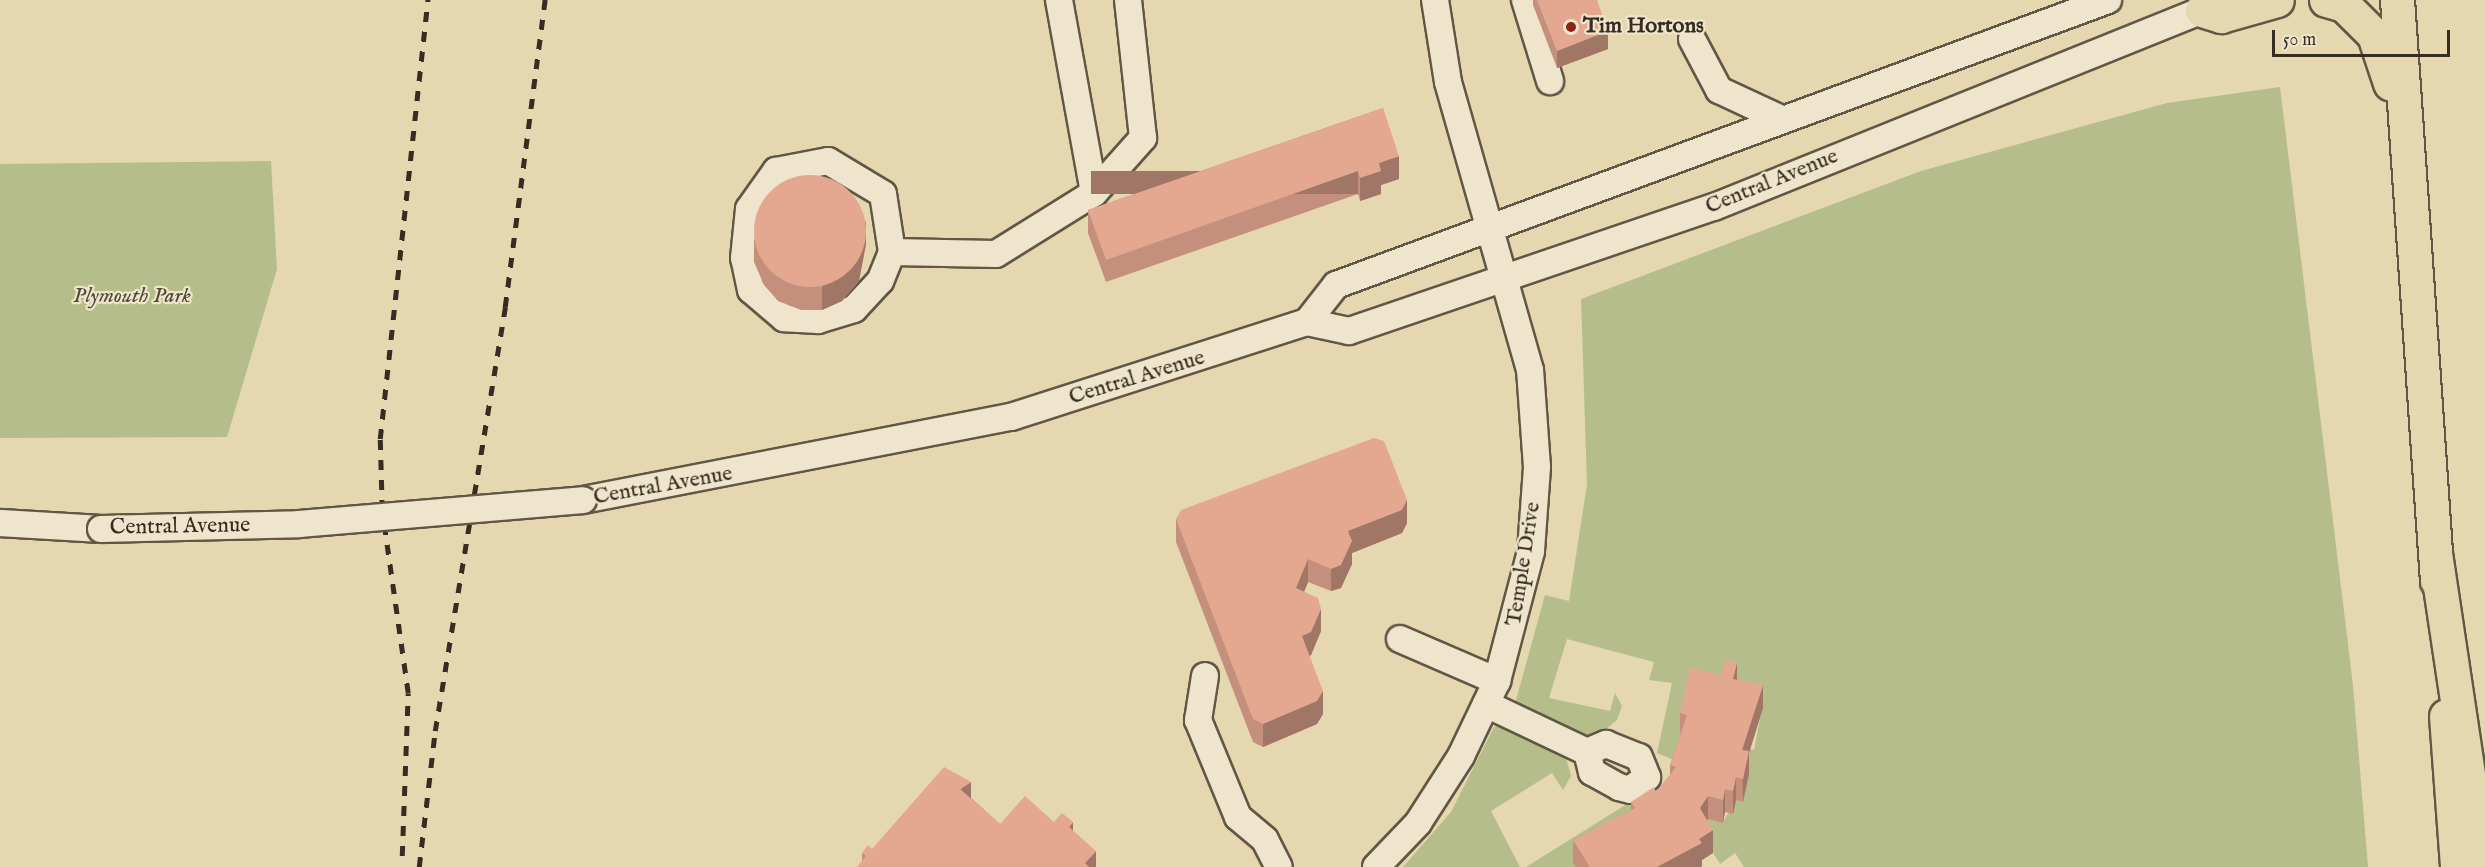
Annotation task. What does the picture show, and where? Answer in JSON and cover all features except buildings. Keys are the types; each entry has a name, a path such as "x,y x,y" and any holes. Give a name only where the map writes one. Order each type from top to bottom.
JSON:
{"main road":[{"path":"2215,5 2221,16 2277,0"},
{"path":"2326,0 2344,5 2374,35 2407,156"},
{"path":"2397,0 2457,867"},
{"path":"2435,553 2482,867"}],"street":[{"path":"1059,0 1094,193"},
{"path":"892,252 996,254 1094,193 1143,138 1128,0"},
{"name":"Temple Drive","path":"1376,867 1418,823 1461,756 1497,681 1531,551 1537,467 1530,370 1448,82 1435,0"},
{"path":"1525,0 1550,81"},
{"path":"1307,322 1336,285 1779,118 2108,0"},
{"name":"Central Avenue","path":"0,524 101,528 299,525 583,500 1011,417 1307,322 1349,331 1506,280 1714,207 2215,5"},
{"path":"1692,39 1719,90 1779,118"},
{"path":"828,161 883,194 892,252 880,281 854,309 818,320 784,318 751,290 744,258 750,208 776,171 828,161"},
{"path":"1400,639 1497,681"},
{"path":"1205,676 1198,720 1238,817 1265,840 1279,867"},
{"path":"1486,704 1587,752"}],"green space":[{"path":"2280,87 2353,685 2368,867 1744,867 1735,853 1720,864 1700,831 1708,819 1723,822 1736,800 1743,801 1748,749 1754,750 1762,708 1676,761 1657,753 1672,683 1649,680 1654,662 1567,639 1549,698 1610,711 1615,693 1622,706 1617,720 1593,740 1515,704 1545,595 1569,601 1587,484 1581,299 1921,171 2167,103"},
{"name":"Plymouth Park","path":"271,161 277,269 227,437 0,438 0,164"},
{"path":"1506,725 1555,748 1566,757 1571,776 1563,790 1552,773 1491,811 1520,867 1403,867 1451,812 1494,727"},
{"path":"1643,801 1574,863 1576,867 1526,867 1627,804"}],"railway":[{"path":"402,856 408,693 382,510 380,439 428,0"},
{"path":"419,867 435,731 505,307 545,0"}],"place":[{"name":"Tim Hortons","path":"1571,27"}]}
